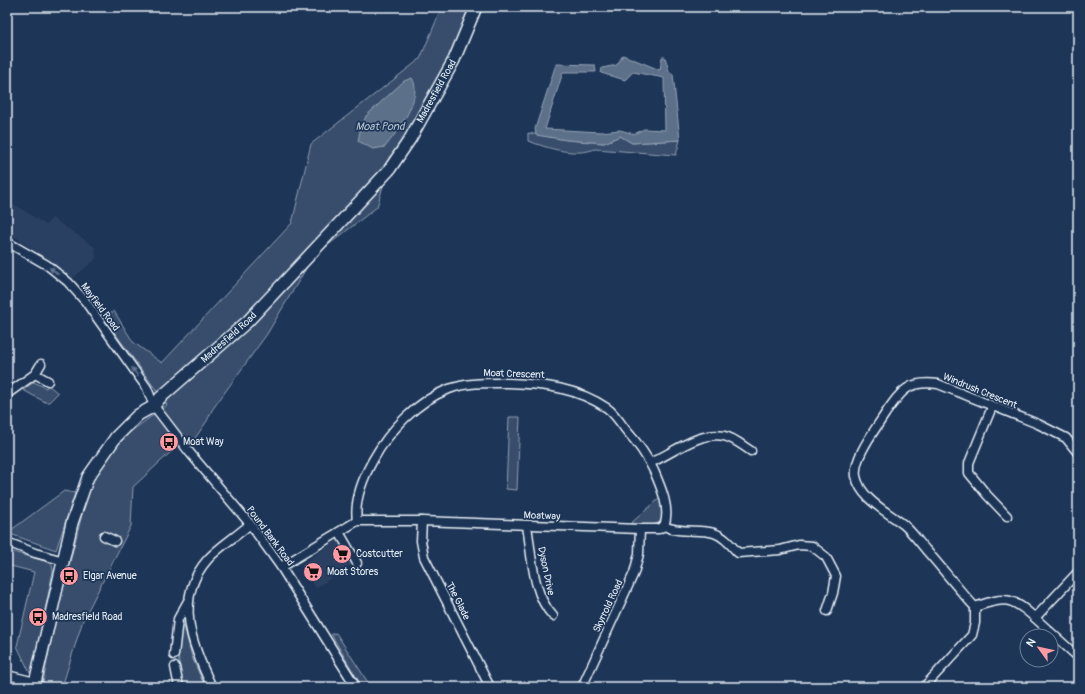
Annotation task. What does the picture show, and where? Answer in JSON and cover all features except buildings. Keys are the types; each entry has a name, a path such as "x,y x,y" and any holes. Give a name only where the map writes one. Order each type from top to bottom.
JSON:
{"street":[{"name":"Madresfield Road","path":"36,685 72,523 88,478 116,437 138,415 154,406 160,398 248,321 389,170 410,139 454,60 476,7"},
{"name":"Mayfield Road","path":"7,242 47,265 68,282 81,296 146,388 154,406"},
{"path":"7,394 35,374 41,364"},
{"path":"35,374 48,381"},
{"name":"Windrush Crescent","path":"975,607 904,525 864,493 858,484 856,471 859,457 882,419 899,394 909,387 923,382 938,384 992,407 1038,424 1066,438 1078,453"},
{"name":"Moat Crescent","path":"357,521 356,512 361,486 377,452 395,428 422,403 448,389 474,383 538,384 553,385 577,392 608,409 633,437 650,463 660,486 667,512 664,526"},
{"name":"Pound Bank Road","path":"154,406 190,453 250,524 281,567 356,687"},
{"path":"992,407 969,462 969,473 987,496 1007,516"},
{"path":"650,463 669,455 696,439 709,435 725,436 751,451"},
{"path":"281,567 357,521"},
{"name":"Moatway","path":"357,521 422,521 640,529 659,529 664,526 684,531 714,533 728,542 738,553 780,550 798,545 812,546 826,557 836,576 833,593 827,610"},
{"name":"The Glade","path":"422,521 421,541 424,557 490,687"},
{"path":"174,655 178,619 188,600 194,580 208,559 250,524"},
{"name":"Dyson Drive","path":"527,526 538,592 544,607 553,616"},
{"name":"Skyrrold Road","path":"582,687 634,573 639,554 640,529"},
{"path":"338,532 357,563"},
{"path":"104,536 115,541"},
{"path":"7,542 35,553 64,561"},
{"path":"1035,618 1078,572"},
{"path":"188,600 189,620 196,655 212,687"},
{"path":"924,687 972,635 975,623 975,607 988,602 1012,600 1021,604 1078,657"},
{"path":"175,667 179,687"},
{"path":"7,675 36,685"}],"shaded area":[{"path":"442,7 472,7 449,62 390,162 377,207 313,257 267,334 212,410 207,421 191,444 186,438 133,487 131,526 83,620 62,687 42,687 55,621 91,479 126,435 167,405 104,318 114,311 133,342 162,363 292,223 311,144 420,59"},
{"path":"528,133 567,140 604,143 620,136 632,143 680,140 676,155 595,149 570,152 552,149 528,141"},
{"path":"7,202 19,207 46,225 52,218 95,247 96,259 73,278 17,238 7,234"},
{"path":"34,382 46,388 48,385 58,393 49,402 45,402 23,390"},
{"path":"509,417 520,417 517,490 506,489"},
{"path":"64,491 75,493 56,550 7,533"},
{"path":"660,498 663,514 660,522 653,525 630,524"},
{"path":"339,539 354,563 316,588 301,565"},
{"path":"13,552 48,562 52,565 53,571 32,674 30,673 17,646 34,572 7,565 10,554"},
{"path":"182,618 192,657 205,687 183,687 178,656"},
{"path":"336,633 371,687 362,687 331,634"}],"water":[{"path":"623,55 660,70 662,57 665,57 669,71 673,74 680,140 632,143 620,136 604,143 567,140 536,135 535,129 556,64 595,65 596,72 563,72 545,129 601,132 620,130 634,134 644,129 665,130 664,78 633,72 625,80 601,73 602,68 617,65"},
{"name":"Moat Pond","path":"412,78 415,86 415,95 412,104 402,124 385,147 373,149 358,141 366,116 404,81"}],"place":[{"name":"Moat Way","path":"169,442"},
{"name":"Costcutter","path":"342,554"},
{"name":"Moat Stores","path":"313,572"},
{"name":"Elgar Avenue","path":"69,576"},
{"name":"Madresfield Road","path":"38,617"}]}
